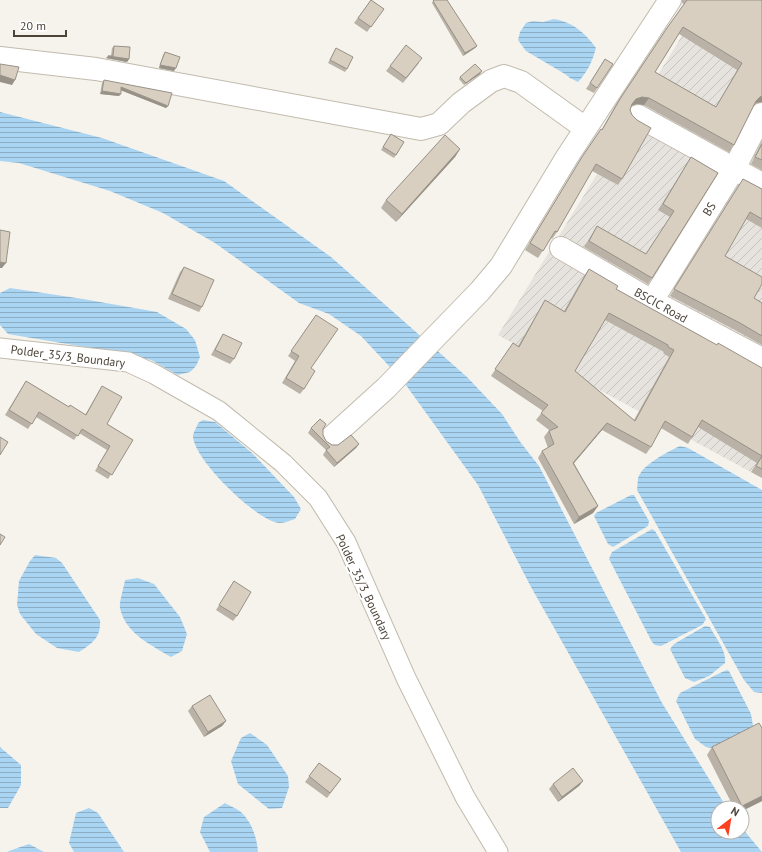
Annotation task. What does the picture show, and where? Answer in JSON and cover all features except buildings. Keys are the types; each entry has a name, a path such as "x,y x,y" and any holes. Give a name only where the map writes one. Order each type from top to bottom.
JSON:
{"street":[{"path":"332,437 386,388 480,291 501,266 585,128 670,0"},
{"path":"0,58 96,69 421,129 439,124 462,103 490,81 504,76 521,82 585,128"},
{"name":"BS","path":"652,301 734,168 762,114"},
{"path":"638,116 762,184"},
{"name":"BSCIC Road","path":"561,248 652,301 762,359"},
{"name":"Polder_35/3_Boundary","path":"0,348 128,362 154,374 220,411 283,463 318,498 346,542 409,686 465,797 498,852"}],"shaded area":[{"path":"704,0 762,0 762,478 498,335"}],"water":[{"path":"554,19 561,20 578,29 596,48 589,66 578,82 526,51 518,40 520,32 526,23 533,21 543,22"},
{"path":"0,112 102,138 224,181 331,257 467,377 502,414 521,443 539,466 662,703 722,800 710,800 710,840 750,840 750,838 762,852 681,852 531,587 478,485 403,381 361,336 329,314 299,303 215,243 163,213 110,191 19,163 0,161"},
{"path":"10,288 157,312 186,329 195,340 200,357 196,366 190,372 178,375 151,360 115,352 8,334 0,325 0,293"},
{"path":"203,420 215,422 252,453 294,497 301,509 295,519 280,523 270,520 256,512 227,487 203,458 195,445 193,434 198,423"},
{"path":"680,446 688,448 762,490 762,693 754,692 744,680 637,490 638,477 643,470 658,458"},
{"path":"631,495 634,495 649,521 648,526 613,547 608,544 594,516 596,513"},
{"path":"652,529 655,531 706,619 702,625 661,646 655,645 652,642 609,559 612,552"},
{"path":"35,555 56,558 62,563 100,620 99,631 95,639 79,652 57,648 36,634 20,614 17,605 19,581"},
{"path":"138,578 154,584 180,617 187,634 182,651 171,657 147,643 127,625 123,617 120,605 125,580"},
{"path":"705,626 710,627 720,644 724,654 725,663 709,676 694,682 685,678 670,649 674,644"},
{"path":"727,670 729,671 751,714 753,726 712,748 706,747 695,739 676,701 680,693"},
{"path":"250,733 267,745 288,776 289,787 282,808 269,809 238,784 231,761 241,738"},
{"path":"0,747 21,765 21,785 8,808 0,808"},
{"path":"225,803 240,812 249,821 255,836 258,852 210,852 200,832 204,817"},
{"path":"89,808 98,813 124,852 74,852 69,843 76,813"},
{"path":"29,844 44,852 7,852 9,851"}]}
